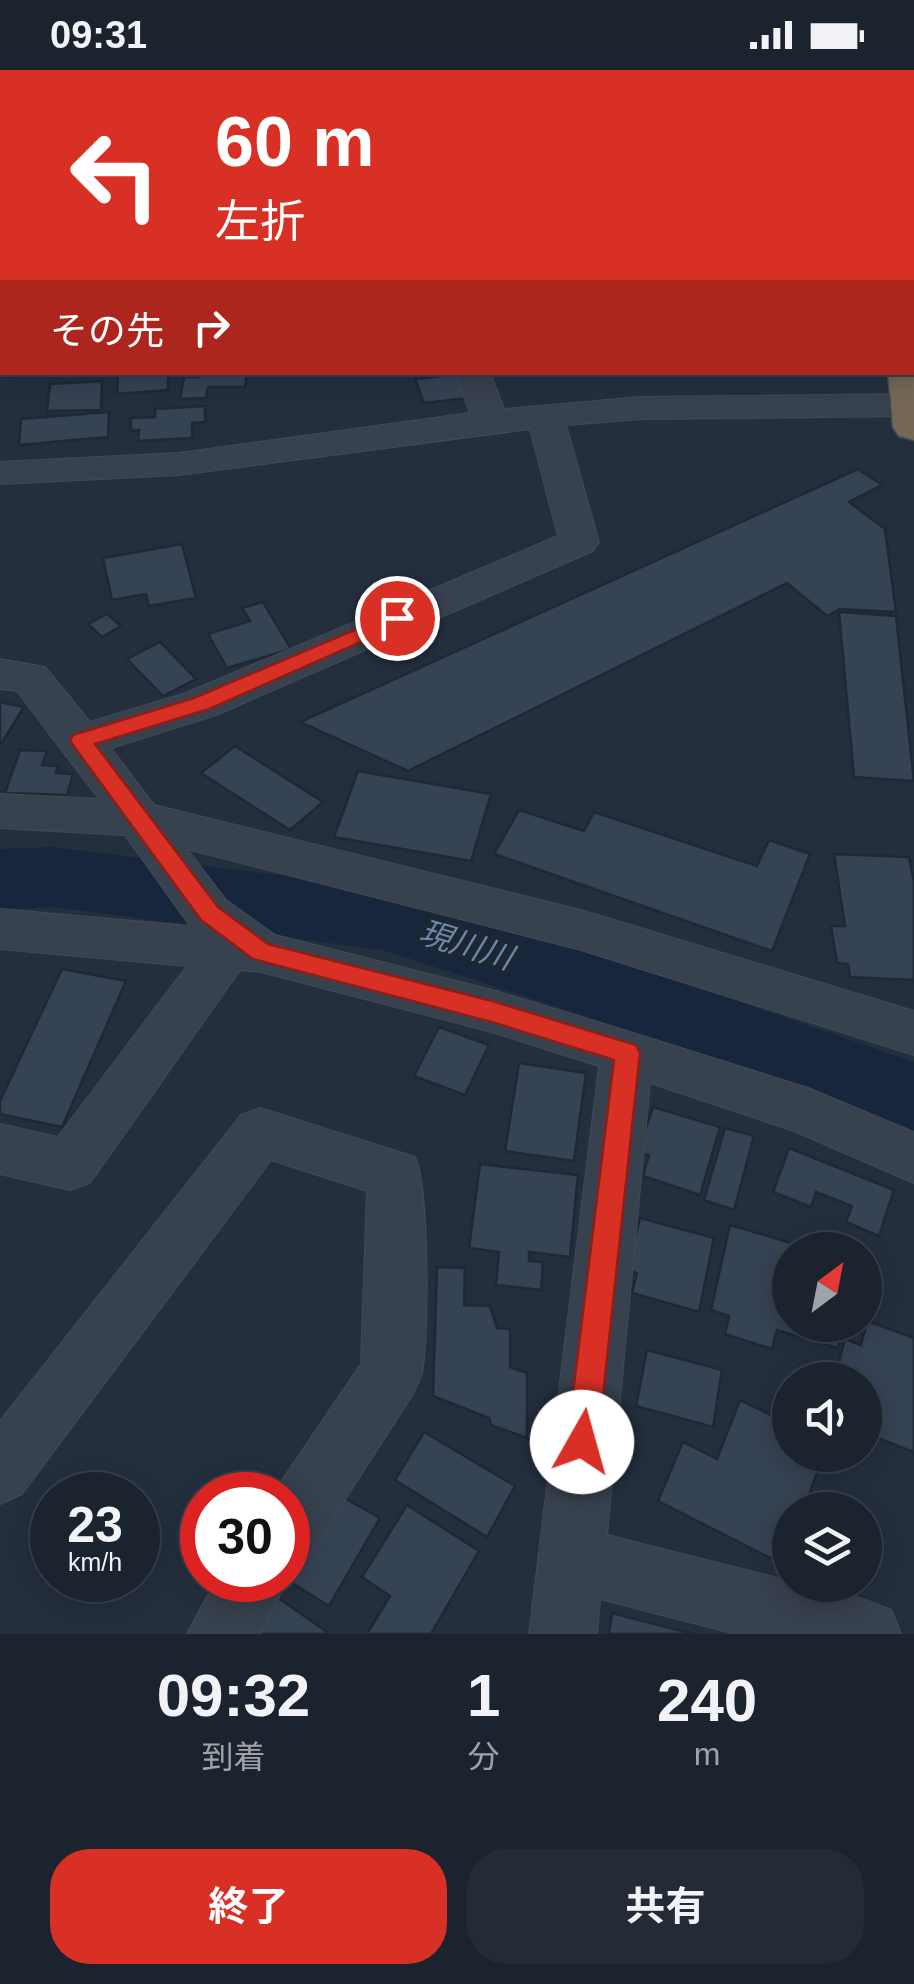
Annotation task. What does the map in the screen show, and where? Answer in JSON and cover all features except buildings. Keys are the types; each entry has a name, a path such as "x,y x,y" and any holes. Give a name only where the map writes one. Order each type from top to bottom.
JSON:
{"street":[{"path":"473,375 490,421"},
{"path":"0,473 179,464 490,421 641,408 912,402"},
{"path":"81,741 201,704 579,542 545,417"},
{"path":"0,674 30,678 233,938"},
{"path":"0,812 137,819 581,930 914,1034"},
{"path":"0,929 233,938 627,1053 808,1112 914,1158"},
{"path":"0,1150 70,1165 233,938"},
{"path":"563,1634 627,1053"},
{"path":"0,1472 260,1132 395,1175 396,1281 391,1373 310,1496"},
{"path":"569,1558 866,1634"},
{"path":"221,1634 241,1602"}],"waterway":[{"name":"現川川","path":"0,879 53,877 383,919 627,996 914,1099"}],"route":[{"path":"397,618 201,704 81,741 209,914 261,952 492,1012 627,1053 582,1442"}]}
